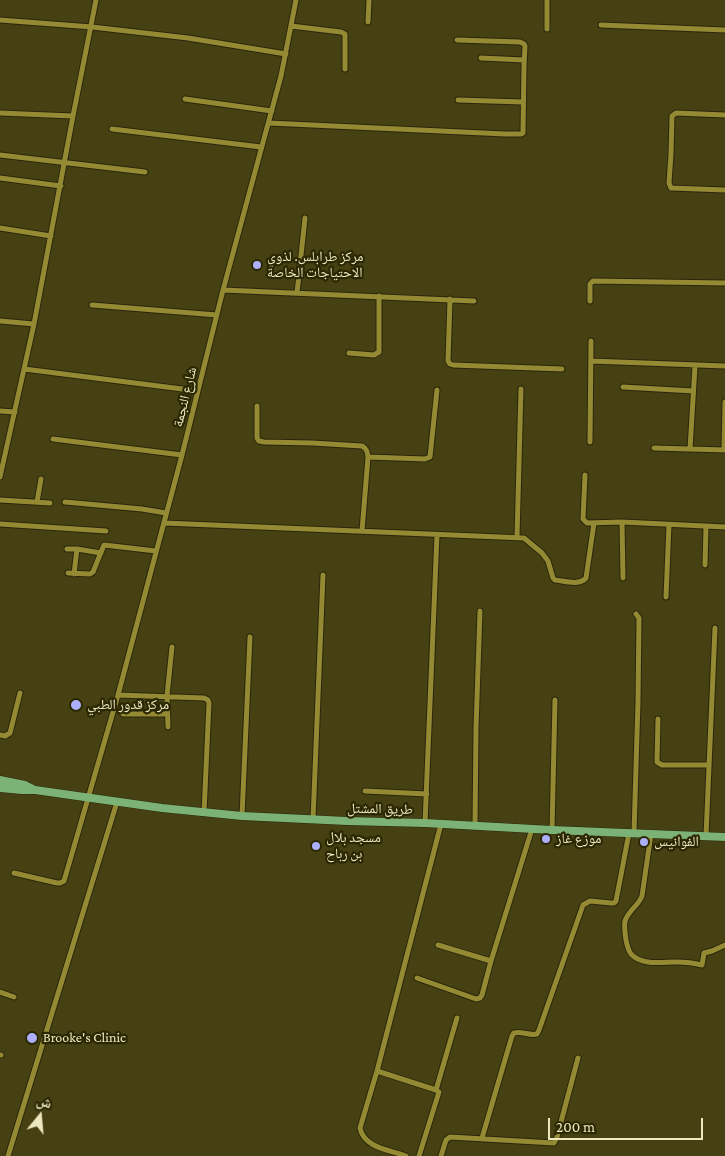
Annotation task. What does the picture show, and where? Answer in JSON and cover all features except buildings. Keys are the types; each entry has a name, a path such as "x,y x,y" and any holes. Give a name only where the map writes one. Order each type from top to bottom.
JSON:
{"main road":[{"name":"طريق المشتل","path":"0,780 25,785 35,790"},
{"name":"طريق المشتل","path":"0,788 35,790 204,813 242,816 725,837"}],"street":[{"path":"0,477 2,455 15,412 34,324 96,0"},
{"name":"شارع النجمة","path":"14,873 56,883 64,881 118,695 182,455 223,290 272,110 286,54 296,0"},
{"path":"368,22 369,0"},
{"path":"547,0 547,29"},
{"path":"0,20 92,26 188,38 286,54"},
{"path":"291,26 345,34 345,69"},
{"path":"601,26 725,30"},
{"path":"268,123 524,133 524,44 520,42 457,40"},
{"path":"481,58 524,60"},
{"path":"185,99 272,110"},
{"path":"458,100 523,102"},
{"path":"0,113 73,116"},
{"path":"725,115 676,113 672,116 669,182 671,188 725,190"},
{"path":"112,129 261,147"},
{"path":"0,155 144,172"},
{"path":"0,178 60,186"},
{"path":"297,293 305,218"},
{"path":"0,228 51,236"},
{"path":"590,302 590,284 593,280 725,282"},
{"path":"223,290 474,301"},
{"path":"349,353 374,355 379,352 379,296"},
{"path":"450,299 448,361 450,364 562,368"},
{"path":"92,305 217,315"},
{"path":"0,321 34,324"},
{"path":"590,442 591,341"},
{"path":"591,361 725,366"},
{"path":"690,449 695,366"},
{"path":"24,369 198,391"},
{"path":"623,387 693,391"},
{"path":"517,537 521,388"},
{"path":"368,457 425,459 430,457 437,390"},
{"path":"654,448 724,450 725,402"},
{"path":"257,406 256,438 259,440 264,442 362,446 368,451 362,531"},
{"path":"0,410 15,412"},
{"path":"53,438 182,455"},
{"path":"584,475 583,520 586,523 622,522 725,527"},
{"path":"36,502 41,479"},
{"path":"0,500 50,503"},
{"path":"66,502 166,513"},
{"path":"622,522 623,578"},
{"path":"164,523 517,537 524,538 542,553 548,561 555,580 581,582 586,578 594,524"},
{"path":"0,524 106,531"},
{"path":"666,596 669,525"},
{"path":"705,565 706,526"},
{"path":"425,823 437,535"},
{"path":"68,573 90,574 93,572 104,545 156,551"},
{"path":"67,548 101,552"},
{"path":"74,574 77,549"},
{"path":"314,819 323,575"},
{"path":"475,826 480,611"},
{"path":"482,1138 512,1036 517,1032 534,1035 540,1030 583,904 590,901 614,903 616,901 631,833 638,702 640,618 636,614"},
{"path":"706,836 715,628"},
{"path":"242,816 250,637"},
{"path":"168,727 167,696 172,647"},
{"path":"0,735 5,736 10,733 20,693"},
{"path":"118,695 204,698 208,700 204,813"},
{"path":"552,830 555,700"},
{"path":"123,714 167,714"},
{"path":"658,719 657,762 662,765 709,765"},
{"path":"364,791 427,794"},
{"path":"8,1156 117,802"},
{"path":"406,1156 366,1141 360,1128 377,1071 441,824"},
{"path":"417,978 476,999 482,996 532,829"},
{"path":"651,834 641,900 626,919 628,948 631,954 637,958 655,963 695,963 702,965 704,953 725,945"},
{"path":"438,945 492,961"},
{"path":"0,992 14,997"},
{"path":"436,1090 457,1018"},
{"path":"441,1156 448,1138 482,1138 554,1143 578,1058"},
{"path":"377,1071 439,1092 419,1156"}],"place":[{"name":"مركز طرابلس. لذوي الاحتياجات الخاصة","path":"257,265"},
{"name":"مركز قدور الطبي","path":"76,705"},
{"name":"موزع غاز","path":"546,839"},
{"name":"الفوانيس","path":"644,842"},
{"name":"مسجد بلال بن رباح","path":"316,846"},
{"name":"Brooke's Clinic","path":"32,1038"}]}
